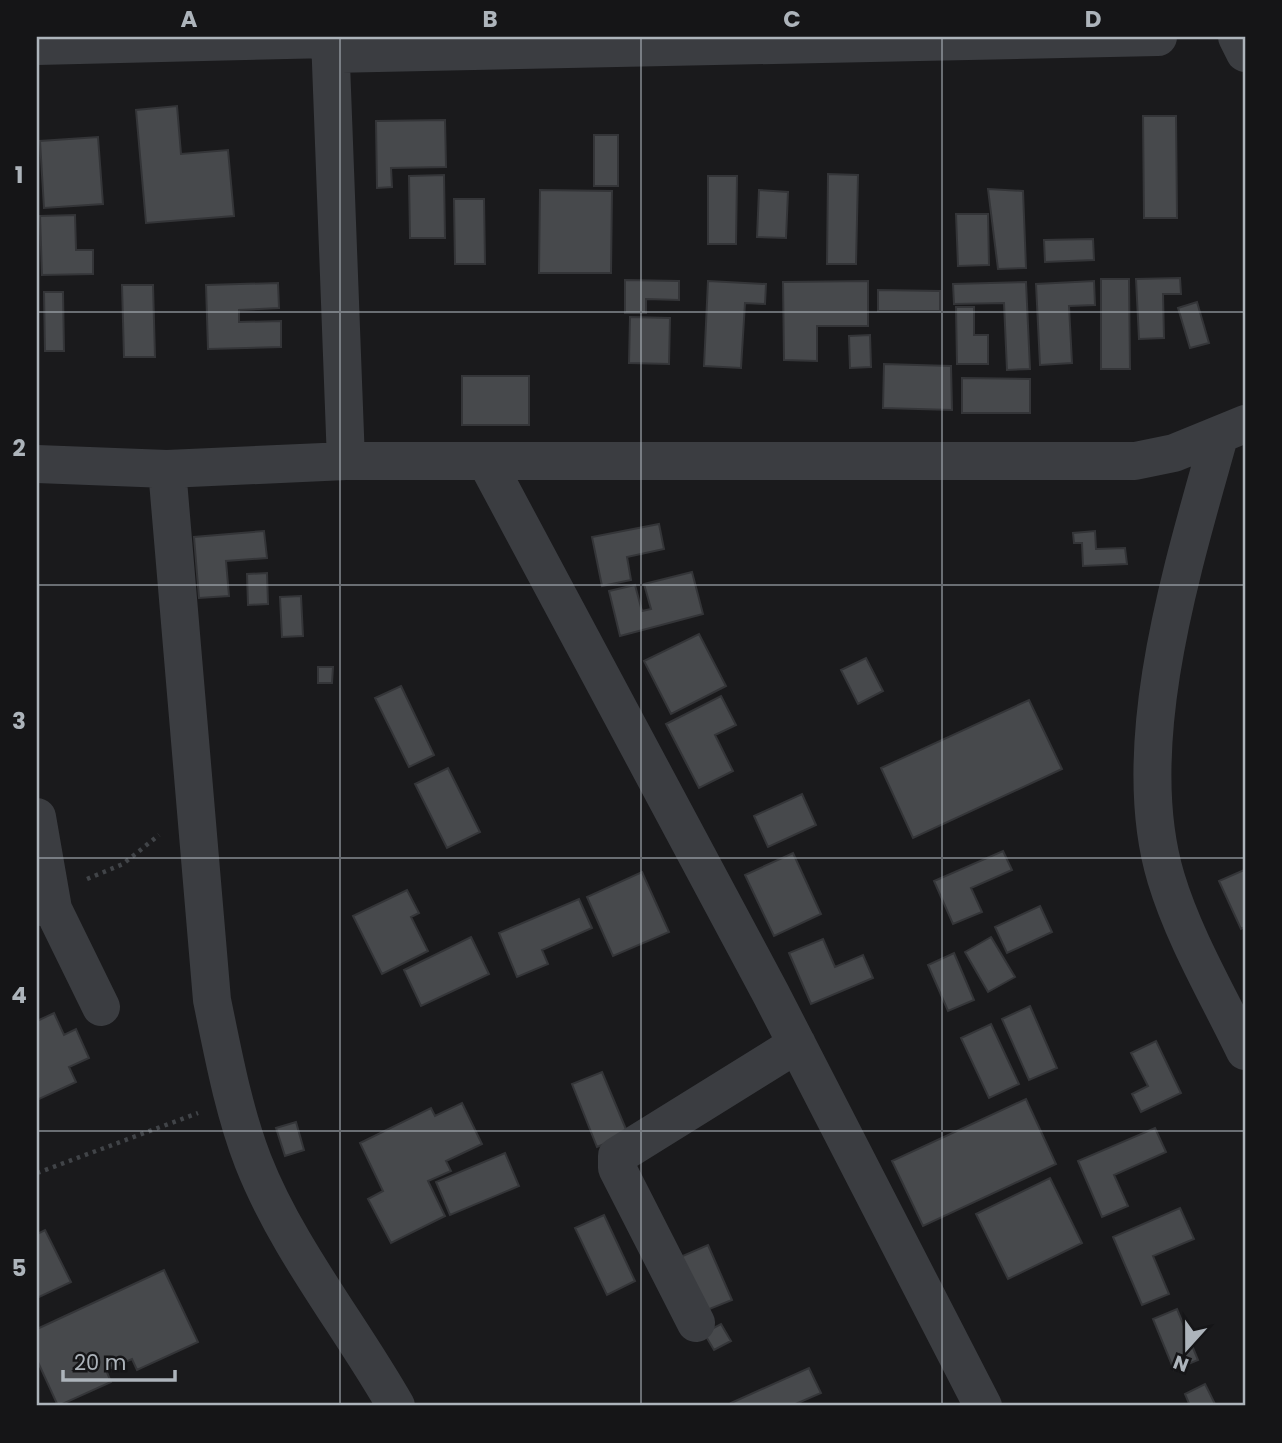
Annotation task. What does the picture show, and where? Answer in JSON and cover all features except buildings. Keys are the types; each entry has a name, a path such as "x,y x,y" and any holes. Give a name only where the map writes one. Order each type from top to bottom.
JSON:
{"street":[{"path":"37,46 1158,37"},
{"path":"1237,37 1245,53"},
{"path":"330,43 346,461"},
{"path":"37,464 167,468 346,461 1135,461 1174,453 1232,430"},
{"path":"1232,430 1178,586 1156,716 1151,776 1154,821 1166,878 1191,940 1245,1051"},
{"path":"486,461 797,1044 983,1406"},
{"path":"167,468 212,1000 234,1100 253,1161 285,1225 396,1406"},
{"path":"37,817 47,903 101,1007"},
{"path":"696,1323 617,1168 617,1156 797,1044"}],"path":[{"path":"47,903 122,864 144,849 195,800"},
{"path":"37,1173 234,1100"}]}
